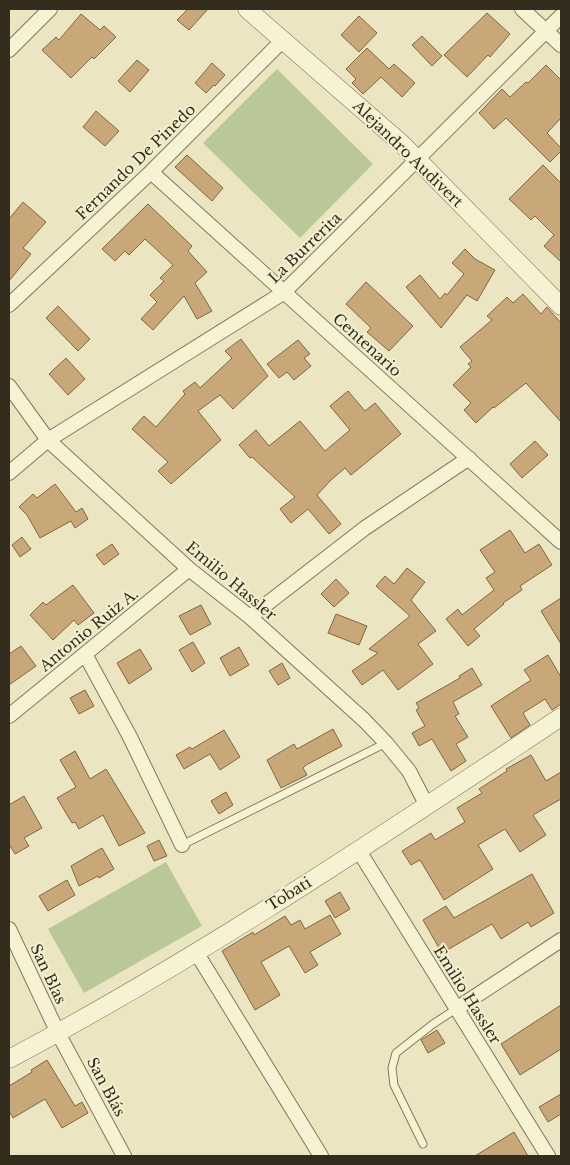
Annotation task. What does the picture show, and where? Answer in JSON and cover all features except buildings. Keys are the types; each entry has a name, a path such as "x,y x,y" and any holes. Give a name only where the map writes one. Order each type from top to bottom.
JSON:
{"street":[{"path":"9,50 50,9"},
{"name":"Alejandro Audivert","path":"247,9 402,144 561,306"},
{"path":"522,9 561,45"},
{"name":"La Burrerita","path":"9,474 48,440 283,293 561,16"},
{"name":"Fernando De Pinedo","path":"9,305 151,172 283,40"},
{"name":"Centenario","path":"151,172 561,542"},
{"name":"Emilio Hassler","path":"9,386 48,440 189,569 250,617 364,720 409,771 427,806"},
{"path":"250,617 365,528 468,458"},
{"name":"Antonio Ruiz A.","path":"9,716 189,569"},
{"path":"85,654 130,737 182,845"},
{"name":"Tobati","path":"9,1059 58,1033 196,952 359,850 561,717"},
{"name":"Emilio Hassler","path":"359,850 456,1010 548,1156"},
{"name":"San Blas","path":"9,929 58,1033"},
{"path":"456,1010 561,940"},
{"path":"196,952 321,1156"},
{"name":"San Blás","path":"58,1033 124,1156"}],"lane":[{"path":"182,845 386,743"},
{"path":"423,1144 394,1085 392,1068 396,1052 456,1010"}],"green space":[{"path":"277,69 373,164 300,238 203,143"},
{"path":"166,862 202,926 84,993 48,929"}]}
